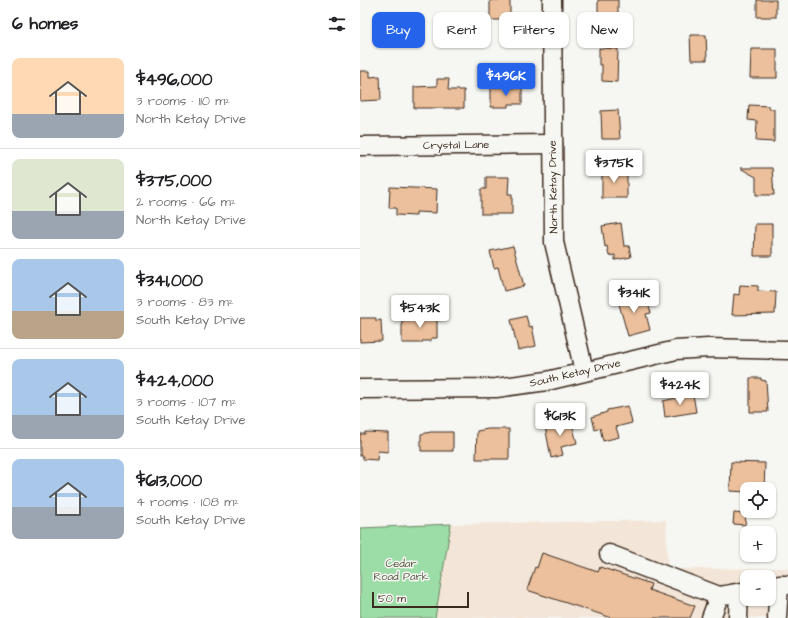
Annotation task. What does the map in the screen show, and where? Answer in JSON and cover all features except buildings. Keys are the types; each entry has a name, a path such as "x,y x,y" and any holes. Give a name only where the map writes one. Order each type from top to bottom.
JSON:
{"street":[{"name":"North Ketay Drive","path":"552,0 554,242 584,371"},
{"name":"Crystal Lane","path":"360,146 552,144"},
{"name":"South Ketay Drive","path":"360,389 496,388 547,381 676,350 708,348 788,350"},
{"path":"609,554 719,596 740,592"},
{"path":"778,618 779,585"},
{"path":"711,618 719,596"},
{"path":"738,618 740,606"}],"shaded area":[{"path":"666,520 668,569 788,568 788,618 435,618 451,524"}],"green space":[{"name":"Cedar Road Park","path":"451,524 435,618 360,618 360,528"}]}
